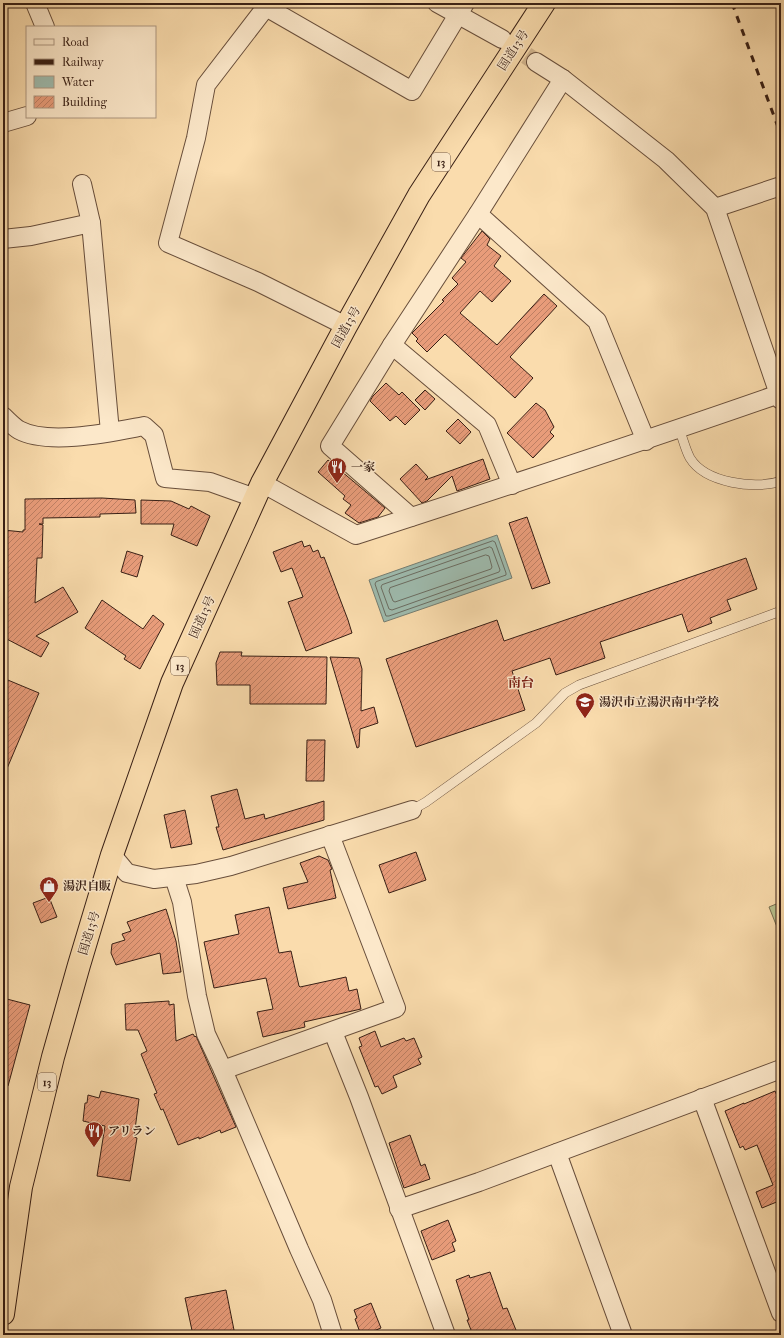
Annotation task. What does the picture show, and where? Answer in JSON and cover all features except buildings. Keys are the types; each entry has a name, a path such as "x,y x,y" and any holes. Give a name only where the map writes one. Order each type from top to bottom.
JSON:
{"highway":[{"name":"国道13号","path":"3,1314 21,1187 53,1057 112,855 172,683 258,490 346,326 419,195 544,3"}],"street":[{"path":"35,3 46,26"},
{"path":"438,3 462,9 502,39"},
{"path":"346,326 258,282 168,243 196,138 206,85 267,5 412,91 462,9"},
{"path":"3,416 19,430 45,438 97,435 144,426 154,435 165,478 210,482 258,490 356,535 780,397 715,208 666,160 562,79 536,62"},
{"path":"411,517 330,446 392,345 478,214 562,79"},
{"path":"3,123 26,116"},
{"path":"82,184 91,223 110,432"},
{"path":"715,208 781,186"},
{"path":"478,214 597,321 646,441"},
{"path":"3,239 31,236 91,223"},
{"path":"392,345 487,424 512,485"},
{"path":"112,855 127,873 154,879 196,874 231,866 412,810"},
{"path":"224,1070 333,1032 396,1008 330,835"},
{"path":"174,877 182,902 197,996 206,1034 224,1070 322,1300 333,1335"},
{"path":"333,1032 359,1097 446,1335"},
{"path":"400,1209 479,1182 781,1069"},
{"path":"702,1098 781,1313"},
{"path":"557,1153 623,1335"}],"lane":[{"path":"679,429 690,458 698,467 710,474 724,480 744,485 762,485 781,481"},
{"path":"412,810 426,802 536,723 565,693 579,685 781,611"}],"green space":[{"path":"781,902 781,937 769,907"}],"water":[{"path":"497,535 512,578 384,622 369,580"}],"tunnel":[{"path":"504,40 536,62"}],"railway":[{"path":"732,3 781,135"}],"place":[{"name":"一家","path":"337,484"},
{"name":"湯沢市立湯沢南中学校","path":"585,719"},
{"name":"湯沢自販","path":"49,903"},
{"name":"アリラン","path":"94,1148"}],"district":[{"name":"南台","path":"521,682"}]}
